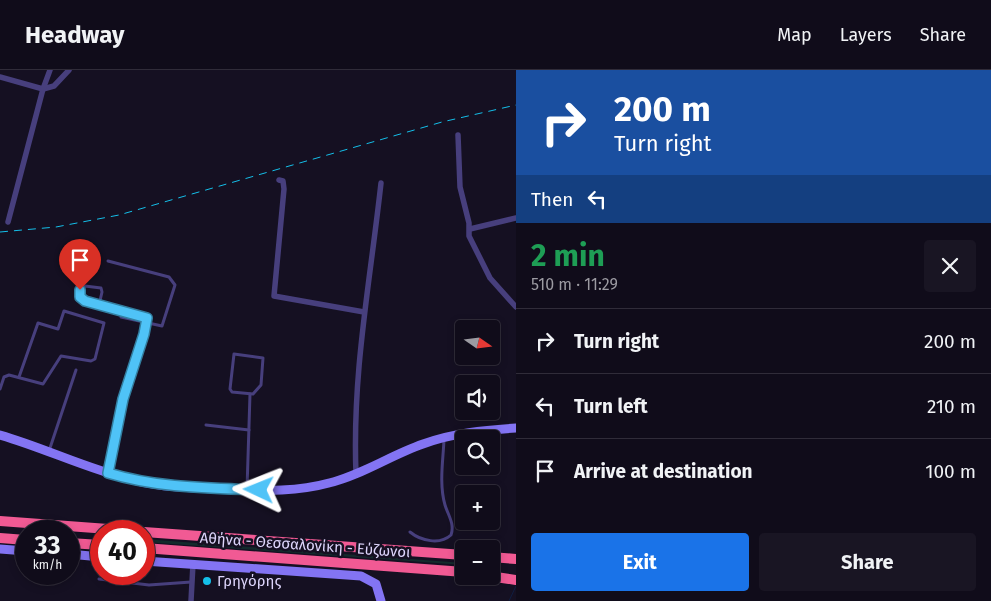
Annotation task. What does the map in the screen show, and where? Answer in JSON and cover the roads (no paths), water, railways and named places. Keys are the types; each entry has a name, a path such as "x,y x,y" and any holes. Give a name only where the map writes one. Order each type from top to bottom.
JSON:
{"highway":[{"path":"0,521 90,528"},
{"name":"Αθήνα - Θεσσαλονίκη - Εύζωνοι","path":"155,533 455,554"},
{"path":"0,538 15,539"},
{"name":"Αθήνα - Θεσσαλονίκη - Εύζωνοι","path":"155,549 455,571"},
{"path":"500,555 516,554"},
{"path":"500,557 516,559"},
{"path":"500,575 516,576"},
{"path":"500,577 516,580"}],"street":[{"path":"8,222 43,89 50,70"},
{"path":"0,77 43,89 54,86 69,70"},
{"path":"458,135 460,187 470,236 481,263 490,278 516,306"},
{"path":"279,180 283,181 284,189 274,296 364,312"},
{"path":"356,474 354,431 357,369 381,183"},
{"path":"470,229 516,218"},
{"path":"0,435 132,480 173,487 246,490 307,488 330,483 356,474 407,450 444,437 482,430 516,428"},
{"path":"0,549 15,550"},
{"path":"155,562 365,577 376,584 381,601"},
{"path":"191,601 193,564"}],"lane":[{"path":"108,261 169,277 174,281 176,288 164,324 159,326 121,317"},
{"path":"99,305 101,288 86,286 80,290 80,297 85,301 99,305 147,318 123,399 108,473"},
{"path":"0,390 6,375 43,384 58,358 91,361 95,359 104,323 64,311 58,329 38,323 19,377"},
{"path":"234,354 263,358 260,385 255,392 250,394 232,392 230,389 234,354"},
{"path":"49,452 76,370"},
{"path":"246,490 250,394"},
{"path":"206,425 249,430"},
{"path":"410,532 416,537 433,541 443,540 451,536 452,524 445,505 442,484 444,437"},
{"path":"155,585 191,582"}],"waterway":[{"path":"509,601 516,586"}],"railway":[{"path":"0,232 56,227 119,215 442,122 516,105"}],"place":[{"name":"Γρηγόρης","path":"207,581"}]}
